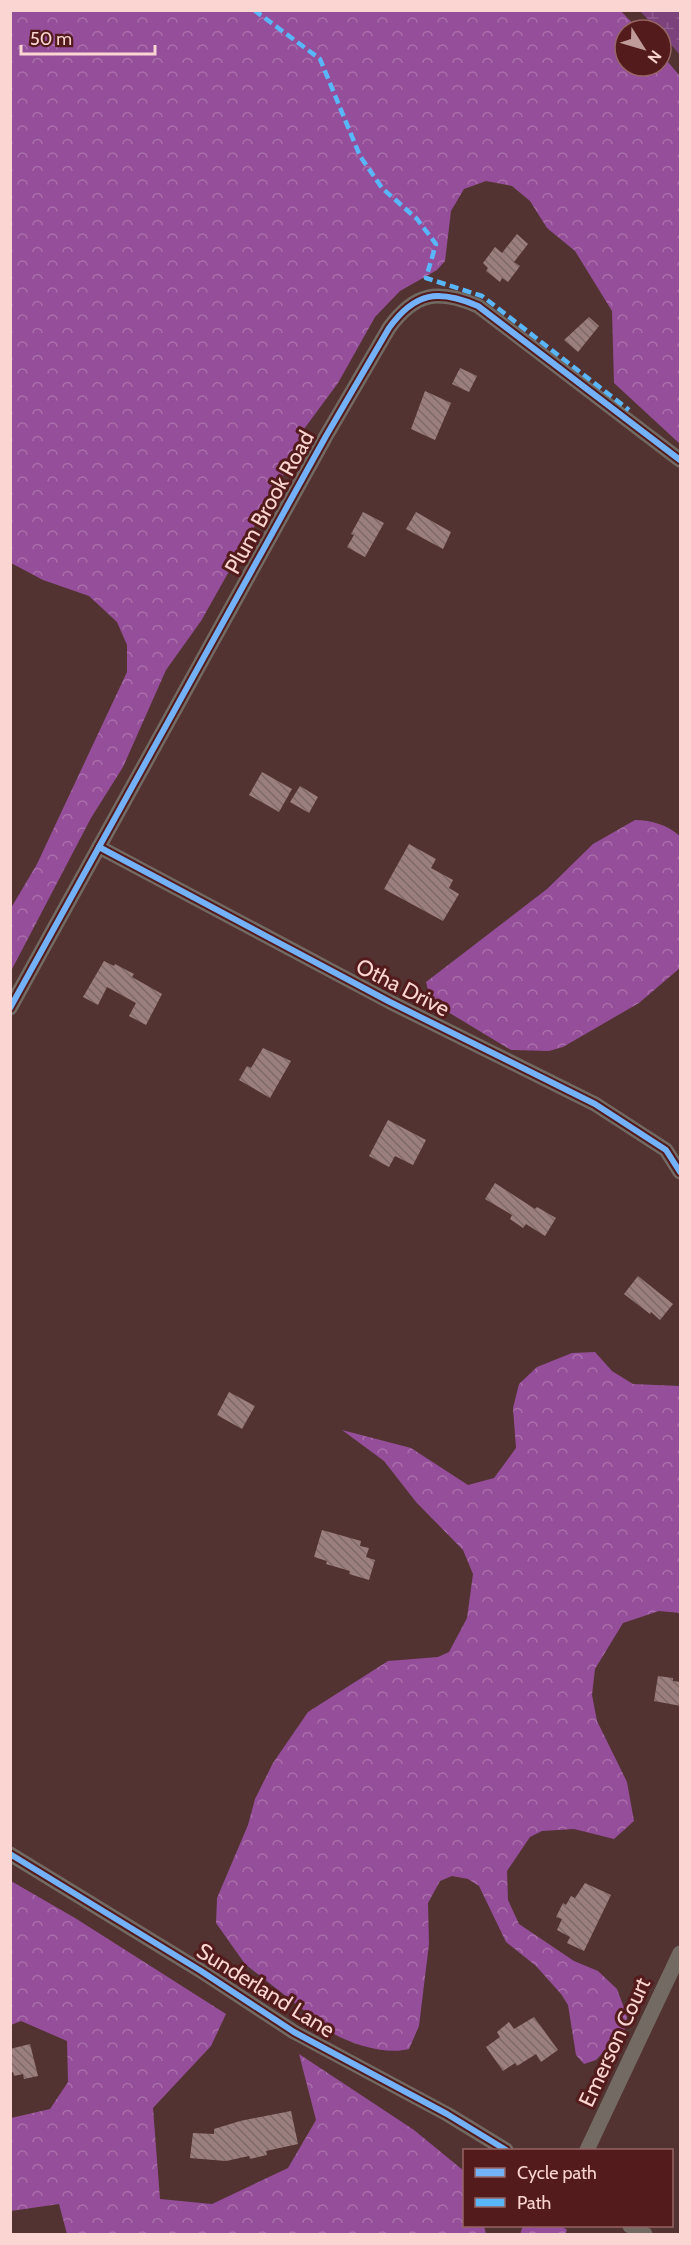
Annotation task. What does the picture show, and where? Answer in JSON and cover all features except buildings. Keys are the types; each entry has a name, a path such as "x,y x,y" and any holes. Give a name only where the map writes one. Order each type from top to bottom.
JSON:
{"street":[{"name":"Plum Brook Road","path":"10,1008 326,436 389,328 401,312 418,301 436,295 459,298 478,306 681,460"},
{"name":"Otha Drive","path":"99,847 390,1002 595,1104 666,1150 681,1172"},
{"name":"Sunderland Lane","path":"10,1854 201,1971 294,2032 447,2114 503,2149"},
{"name":"Emerson Court","path":"588,2149 681,1953"},
{"path":"632,2227 645,2235"}],"green space":[{"path":"11,10 621,11 628,18 613,18 613,78 673,78 673,68 680,76 680,444 614,383 612,311 575,251 547,228 530,201 512,186 486,181 464,189 451,211 445,261 437,270 400,291 375,317 338,383 304,429 289,465 201,621 166,670 123,767 91,818 11,971 11,908 37,864 127,672 127,645 117,622 89,596 43,580 11,563"},
{"path":"640,11 680,11 680,55 673,47 673,18 647,18"},
{"path":"635,820 659,824 680,836 680,968 639,1003 563,1047 549,1051 511,1050 438,1006 429,994 426,982 547,889 593,844"},
{"path":"595,1352 612,1371 633,1384 680,1386 680,1613 659,1611 623,1623 595,1669 592,1695 597,1721 627,1782 634,1821 614,1839 574,1829 542,1831 530,1837 507,1871 508,1900 519,1924 574,1961 598,1971 617,1989 627,2016 625,2029 596,2060 584,2064 576,2055 568,2005 561,1994 536,1966 506,1942 479,1886 468,1879 452,1876 440,1881 428,1903 429,1944 419,2026 409,2049 381,2050 351,2042 334,2034 245,1964 216,1923 217,1898 248,1825 255,1799 273,1763 308,1712 388,1661 438,1657 449,1652 467,1618 473,1574 463,1550 416,1502 384,1461 342,1430 411,1448 468,1485 494,1478 516,1448 513,1408 519,1384 537,1367 572,1353"},
{"path":"11,1881 75,1918 226,2014 211,2046 153,2108 160,2199 212,2204 288,2168 316,2120 299,2054 414,2130 463,2170 463,2227 484,2227 486,2234 67,2234 59,2204 11,2211 11,2118 50,2109 68,2082 67,2041 21,2021 11,2025"},
{"path":"523,2227 562,2227 567,2230 565,2234 520,2234"}],"marked path":[{"path":"254,10 320,59 360,156 382,188 417,219 436,244 426,278 482,296 629,410"}],"cycle path":[{"path":"10,1008 326,436 389,328 408,307 428,297 439,296 451,297 478,306 680,460"},
{"path":"99,847 390,1002 595,1104 666,1150 680,1172"},
{"path":"10,1854 201,1971 294,2032 447,2114 504,2149"}]}
